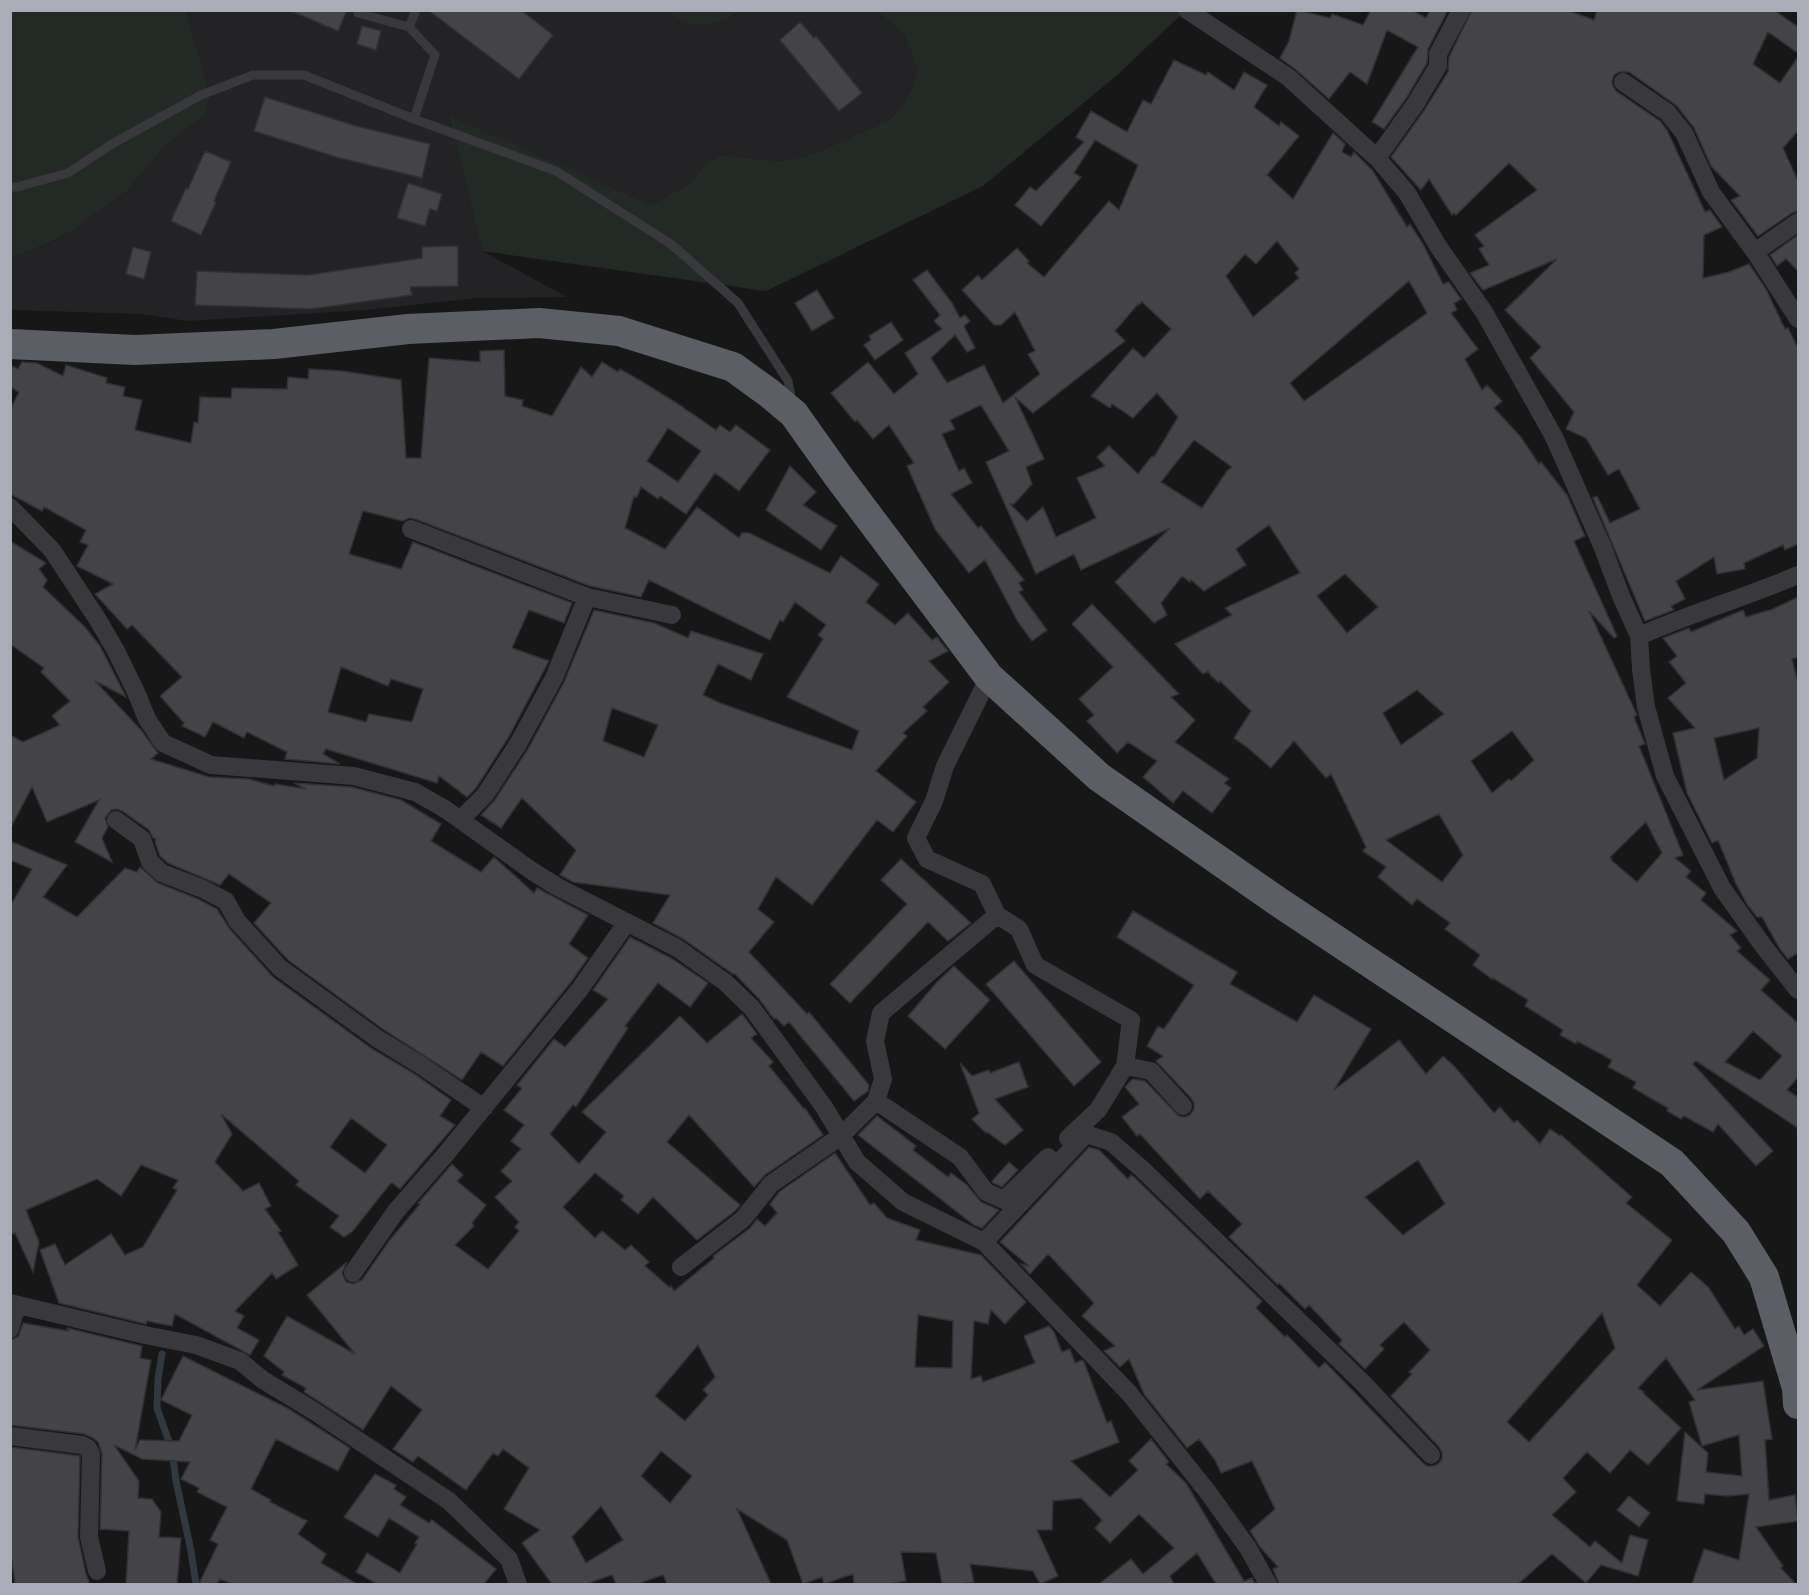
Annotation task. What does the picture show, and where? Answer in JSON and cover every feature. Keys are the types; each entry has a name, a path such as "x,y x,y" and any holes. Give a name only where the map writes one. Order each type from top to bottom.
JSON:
{"highway":[{"path":"10,344 135,350 274,344 408,329 539,323 619,331 733,368 794,414 837,476 989,676 1099,777 1280,903 1672,1163 1736,1232 1764,1277 1797,1388 1798,1404"}],"street":[{"path":"1187,10 1288,77 1377,158 1407,193 1438,246 1484,312 1554,437 1639,636 1646,707 1665,777 1722,888 1764,948 1798,990"},
{"path":"1377,158 1416,103 1438,66 1438,54 1461,10"},
{"path":"1623,82 1668,113 1684,133 1711,192 1755,252 1798,319"},
{"path":"1755,252 1798,222"},
{"path":"10,507 52,550 98,620 116,651 147,719 163,743 211,765 354,776 415,792 446,808 556,886 659,938 697,961 725,982 752,1008 824,1107 857,1162 903,1202 984,1242 1129,1393 1214,1501 1248,1548 1268,1584"},
{"path":"411,529 587,597 672,615"},
{"path":"1639,636 1798,575"},
{"path":"461,819 484,795 518,744 554,678 587,597"},
{"path":"876,1101 960,1157 986,1192 1004,1200 1098,1110 1125,1066 1131,1020 1035,965 1019,929 997,915 982,884 927,859 916,838 934,801 945,766 989,676"},
{"path":"116,820 142,839 150,862 162,873 226,901 237,921 280,968 378,1038 484,1108"},
{"path":"681,1267 743,1219 771,1184 841,1136 876,1101 883,1078 875,1041 881,1013 997,915"},
{"path":"354,1273 396,1210 484,1108 580,989 627,922"},
{"path":"1125,1066 1151,1071 1183,1106"},
{"path":"984,1242 1086,1134 1111,1142 1142,1168 1361,1381 1431,1455"},
{"path":"10,1329 14,1304 196,1345 240,1361 263,1380 314,1411 449,1501 509,1559 518,1584"},
{"path":"10,1436 82,1445 88,1448 91,1454 88,1537 97,1571"}],"lane":[{"path":"409,27 416,10"},
{"path":"358,13 409,27 435,55 414,119"},
{"path":"10,187 68,173 112,144 201,95 253,75 304,75 414,119 556,171 671,244 738,303 788,381 794,414"}],"shaded area":[{"path":"670,10 680,20 735,16 743,11 877,11 904,35 918,69 903,105 889,120 818,152 799,158 779,161 721,155 703,165 692,182 651,205 449,117 482,251 567,297 477,298 365,310 188,321 142,314 11,310 11,258 48,244 73,230 127,191 166,145 203,116 205,77 186,11"},
{"path":"11,11 186,11 209,97 203,116 166,145 127,191 73,230 47,244 11,258"},
{"path":"670,11 743,11 721,21 697,24 680,19"},
{"path":"877,11 1185,11 1116,76 983,186 766,291 482,251 449,116 651,205 692,182 703,165 721,155 779,161 799,158 818,152 889,120 903,105 918,69 904,35"}],"building":[{"path":"289,10 347,10 338,31"},
{"path":"428,10 521,10 553,35 519,79"},
{"path":"1297,10 1330,18 1332,14 1363,25 1371,10 1412,10 1426,18 1430,10 1448,10 1428,49 1427,63 1407,97 1384,129 1372,122 1418,47 1387,30 1367,84 1350,72 1329,99 1280,58 1289,41"},
{"path":"1472,10 1567,10 1594,20 1597,10 1774,10 1798,27 1798,53 1768,32 1753,64 1780,83 1798,57 1798,131 1783,148 1798,181 1798,211 1758,236 1731,200 1740,196 1711,166 1694,128 1677,106 1629,72 1619,72 1614,75 1612,81 1616,91 1660,121 1667,130 1705,212 1710,210 1722,227 1704,235 1703,278 1729,272 1749,264 1766,289 1785,329 1788,328 1798,348 1798,544 1785,550 1783,545 1744,563 1745,569 1717,574 1714,557 1676,581 1685,599 1671,606 1674,610 1645,621 1593,498 1597,496 1610,523 1640,509 1619,469 1608,475 1586,438 1566,429 1574,412 1530,358 1541,347 1505,310 1557,259 1483,290 1470,273 1489,265 1479,249 1484,246 1475,235 1537,190 1509,163 1456,215 1454,213 1452,215 1429,179 1421,190 1391,157 1448,72 1449,57"},
{"path":"800,22 814,38 816,36 862,93 839,111 780,40"},
{"path":"362,26 381,31 376,50 357,44"},
{"path":"1174,60 1206,75 1208,72 1234,90 1244,72 1267,85 1254,107 1279,126 1281,122 1299,136 1267,175 1293,199 1333,133 1345,144 1342,152 1351,157 1354,152 1373,171 1407,227 1410,224 1423,244 1443,284 1449,282 1461,299 1454,303 1457,310 1451,313 1478,349 1465,359 1482,390 1487,385 1502,401 1494,408 1520,436 1539,464 1541,462 1567,495 1585,536 1574,541 1617,636 1614,638 1589,611 1637,715 1634,717 1645,744 1639,746 1683,855 1675,858 1691,871 1686,877 1706,893 1701,900 1737,931 1730,935 1741,948 1737,951 1770,980 1761,990 1798,1023 1798,1077 1787,1090 1798,1097 1798,1128 1696,1061 1693,1064 1773,1151 1756,1166 1718,1124 1713,1132 1684,1116 1681,1119 1667,1111 1668,1108 1633,1088 1636,1082 1608,1067 1612,1060 1577,1041 1576,1044 1560,1035 1563,1030 1525,1006 1528,1000 1473,965 1480,955 1445,929 1450,923 1417,899 1412,905 1378,877 1386,867 1363,851 1366,847 1331,774 1326,778 1294,741 1271,768 1234,738 1251,711 1208,671 1203,674 1175,644 1232,615 1225,608 1300,573 1269,525 1236,549 1246,565 1204,591 1182,576 1161,603 1167,615 1154,623 1115,582 1170,528 1081,570 1074,554 1036,574 986,462 1009,451 981,405 950,420 955,429 942,434 959,471 964,468 972,483 951,494 978,528 981,526 1024,580 1019,583 1023,590 1019,592 1047,630 1032,641 1018,622 985,560 969,573 935,529 907,466 914,463 889,425 873,439 857,420 855,422 831,393 868,362 894,394 918,374 905,353 942,329 934,321 940,315 913,280 927,270 952,303 960,318 965,315 970,321 964,326 975,348 967,352 955,335 931,358 947,383 984,365 1003,403 1040,374 1028,354 1035,351 1015,312 1001,325 994,325 962,290 978,275 982,280 1017,248 1029,261 1027,263 1044,277 1109,201 1119,210 1138,165 1095,140 1074,173 1081,177 1041,226 1015,205 1030,187 1036,191 1084,142 1076,137 1091,111 1127,132 1143,100 1151,104","holes":["1277,241 1299,269 1295,273 1299,278 1253,317 1226,276 1245,254 1256,264","1409,281 1427,313 1304,401 1290,383","1142,302 1171,329 1144,358 1133,348 1091,396 1110,408 1112,404 1133,418 1157,393 1178,417 1154,457 1152,456 1138,474 1109,446 1097,457 1105,466 1077,478 1096,518 1056,537 1043,507 1027,521 1010,504 1014,504 1032,484 1026,467 1044,459 1015,397 1033,413 1125,341 1115,331","1194,440 1232,467 1202,508 1161,482","1345,574 1378,607 1347,633 1317,596","1417,690 1444,714 1401,745 1383,713","1512,731 1534,760 1511,781 1509,779 1492,793 1471,761","1439,814 1463,855 1442,882 1386,840","1646,822 1662,853 1637,882 1610,857","1753,1031 1782,1056 1760,1080 1725,1062"]},
{"path":"265,97 356,126 430,144 422,178 336,157 254,131"},
{"path":"205,151 231,162 201,235 171,221"},
{"path":"408,183 442,194 437,211 430,209 425,226 397,218"},
{"path":"1798,235 1798,271 1786,259 1777,266 1770,255"},
{"path":"458,246 458,286 410,287 412,295 311,309 195,305 197,271 308,275 422,258 422,247"},
{"path":"133,247 151,252 144,279 126,274"},
{"path":"817,290 834,318 812,331 795,303"},
{"path":"891,322 903,340 875,360 864,345 871,340 869,336"},
{"path":"504,350 505,396 523,400 522,406 552,416 581,367 592,377 602,362 618,372 620,369 641,381 716,430 720,425 730,432 736,425 770,450 739,491 715,473 686,514 660,496 658,499 641,487 637,497 634,496 625,528 665,549 697,507 739,538 742,533 749,533 830,573 841,556 879,584 866,602 895,625 908,613 932,640 937,637 948,651 929,661 949,682 923,707 927,711 903,733 907,736 876,771 916,802 893,832 877,820 812,905 776,877 758,909 774,922 749,952 807,1014 809,1012 869,1085 868,1091 854,1101 789,1022 784,1026 776,1018 774,1019 760,1000 734,973 683,939 653,923 670,895 573,882 560,875 576,850 522,798 501,828 481,815 494,801 528,749 564,682 594,610 654,623 688,638 691,631 763,654 751,680 718,664 703,695 852,750 859,731 787,697 823,639 818,635 826,625 795,602 783,622 780,620 770,640 649,580 641,597 590,586 415,519 409,518 403,521 363,511 349,554 401,569 413,542 572,603 564,623 529,610 512,648 549,661 508,738 476,788 467,797 439,776 437,783 326,749 323,754 340,764 285,759 287,752 247,732 244,738 213,722 205,737 182,726 184,723 160,696 182,677 132,625 127,629 95,594 113,584 77,566 88,545 80,542 86,530 44,507 42,511 10,494 10,410 19,392 10,387 10,365 18,369 22,362 37,363 63,376 66,365 107,378 106,383 125,387 123,396 142,400 135,430 191,443 194,422 198,423 200,397 231,398 232,388 287,389 288,377 308,379 309,369 343,371 401,380 406,458 421,458 429,358 480,362 480,351","holes":["668,428 701,451 678,482 647,461","341,667 388,686 391,679 423,689 412,722 369,714 366,722 328,712","612,708 658,725 644,757 603,741"]},
{"path":"790,466 816,492 803,505 837,526 821,550 766,510"},
{"path":"10,541 46,563 39,569 47,580 43,587 85,627 100,646 126,697 95,681 141,730 158,753 151,759 209,777 249,779 274,786 275,784 306,789 294,783 352,787 401,800 441,824 431,841 481,872 494,857 534,893 537,888 588,915 569,944 588,958 503,1066 481,1052 462,1080 384,1030 288,960 254,923 271,903 229,874 220,885 168,863 160,856 156,839 149,830 122,811 111,810 105,818 108,827 102,838 112,862 75,842 99,800 47,822 32,787 10,829 10,735 23,742 60,725 52,716 70,701 41,672 44,668 10,644"},
{"path":"1798,597 1798,657 1792,659 1798,683 1798,953 1788,959 1762,917 1757,917 1747,904 1718,840 1712,843 1687,793 1673,733 1695,728 1668,698 1686,683 1669,662 1677,656 1663,638 1689,628 1691,632 1743,610 1746,617 1773,609","holes":["1759,728 1757,758 1724,780 1714,738"]},
{"path":"1092,604 1179,694 1171,697 1195,720 1175,742 1229,779 1224,783 1231,788 1212,813 1183,791 1173,803 1143,777 1157,761 1128,742 1117,753 1087,721 1094,715 1079,699 1113,667 1072,624"},
{"path":"10,841 67,865 43,897 77,917 125,868 137,872 140,867 158,883 217,909 229,928 273,977 371,1048 413,1073 451,1100 440,1116 455,1125 400,1189 390,1184 352,1232 344,1237 330,1227 339,1216 296,1185 299,1181 221,1114 232,1134 215,1162 243,1191 259,1183 271,1206 265,1209 281,1231 278,1232 298,1265 276,1279 272,1273 235,1311 244,1316 237,1328 259,1340 250,1355 175,1314 172,1326 147,1321 146,1324 59,1303 40,1250 55,1244 65,1265 111,1234 125,1255 143,1247 177,1190 173,1188 178,1180 141,1165 121,1196 97,1179 26,1210 39,1242 33,1272 15,1233 10,1235 10,906 32,869 10,860","holes":["351,1118 387,1145 365,1173 330,1147"]},
{"path":"901,859 971,923 948,941 928,922 850,1003 830,984 907,904 881,880"},
{"path":"1133,911 1237,972 1230,984 1297,1022 1314,995 1371,1029 1334,1090 1399,1040 1426,1074 1443,1056 1494,1113 1500,1107 1514,1123 1517,1120 1540,1144 1550,1129 1561,1135 1632,1197 1626,1203 1672,1240 1637,1285 1660,1306 1691,1272 1709,1288 1735,1329 1739,1326 1744,1335 1753,1329 1764,1346 1697,1390 1763,1381 1772,1439 1765,1440 1769,1500 1795,1495 1798,1521 1756,1527 1783,1566 1781,1568 1796,1584 1692,1584 1704,1549 1739,1560 1749,1494 1727,1496 1705,1494 1704,1504 1677,1501 1685,1432 1708,1453 1706,1472 1742,1476 1739,1435 1702,1446 1689,1402 1695,1400 1666,1358 1638,1388 1681,1428 1648,1465 1630,1450 1610,1473 1587,1452 1563,1478 1576,1492 1552,1515 1590,1547 1595,1541 1622,1563 1630,1535 1648,1540 1638,1576 1601,1565 1586,1583 1552,1554 1518,1584 1279,1584 1273,1569 1278,1567 1260,1547 1250,1531 1275,1509 1252,1461 1221,1473 1215,1460 1199,1439 1187,1448 1144,1394 1129,1359 1120,1367 1104,1351 1115,1346 1082,1316 1094,1303 1048,1254 1030,1274 1021,1264 1029,1266 1000,1242 1089,1147 1099,1150 1128,1179 1131,1175 1134,1177 1262,1301 1256,1308 1285,1337 1287,1335 1319,1368 1325,1362 1423,1463 1433,1466 1442,1459 1439,1447 1391,1396 1430,1350 1404,1322 1380,1345 1384,1349 1365,1369 1339,1344 1342,1340 1309,1305 1305,1309 1229,1237 1242,1224 1208,1191 1200,1199 1140,1134 1137,1136 1122,1117 1139,1104 1125,1087 1133,1079 1145,1081 1179,1116 1190,1115 1194,1109 1191,1098 1156,1061 1163,1056 1147,1046 1158,1026 1164,1029 1194,985 1117,937","holes":["1418,1160 1445,1204 1403,1235 1365,1197","1602,1313 1615,1348 1529,1442 1507,1422"]},
{"path":"630,937 671,958 708,983 690,1007 658,983 625,1026 628,1028 576,1107 573,1105 550,1134 579,1164 606,1132 582,1112 680,1016 707,1043 742,1014 757,1034 751,1038 773,1062 769,1066 805,1108 823,1135 765,1175 754,1187 689,1115 667,1142 740,1205 697,1240 653,1197 638,1214 621,1200 624,1196 595,1173 563,1207 595,1238 602,1231 625,1250 631,1245 649,1262 645,1266 669,1287 671,1286 674,1291 714,1258 713,1256 750,1228 757,1219 765,1226 777,1213 770,1204 779,1192 835,1153 870,1205 874,1203 887,1218 920,1230 916,1240 981,1255 1026,1302 1005,1324 991,1310 988,1324 974,1321 971,1379 981,1376 983,1382 1035,1363 1024,1336 1049,1326 1062,1352 1070,1349 1075,1363 1082,1360 1084,1362 1107,1423 1111,1421 1119,1442 1071,1461 1110,1497 1138,1470 1129,1461 1151,1439 1169,1462 1166,1464 1186,1483 1244,1581 1252,1578 1255,1584 1216,1584 1197,1553 1170,1576 1174,1584 1099,1584 1131,1559 1143,1574 1174,1548 1139,1514 1110,1543 1095,1528 1102,1520 1081,1498 1053,1501 1052,1530 1037,1530 1058,1576 1040,1584 1033,1571 970,1564 974,1582 942,1584 936,1553 901,1552 906,1581 888,1584 854,1584 853,1574 824,1584 822,1577 803,1584 787,1540 737,1509 771,1584 667,1584 663,1575 637,1584 616,1584 612,1575 586,1584 552,1584 522,1543 540,1530 504,1509 529,1468 503,1449 498,1456 493,1453 466,1490 418,1456 413,1462 393,1449 422,1410 391,1386 363,1430 304,1392 306,1388 282,1375 284,1372 264,1356 287,1316 355,1354 307,1295 347,1262 342,1273 346,1282 353,1284 362,1280 389,1241 420,1204 418,1203 452,1164 463,1175 457,1181 486,1205 472,1223 474,1226 455,1245 488,1269 519,1231 515,1227 519,1222 495,1197 512,1181 501,1171 521,1149 511,1141 524,1125 504,1110 522,1088 517,1085 554,1039 565,1047 608,999 593,990","holes":["918,1315 953,1321 952,1368 915,1367","698,1345 715,1377 703,1390 708,1395 685,1421 655,1396","661,1451 692,1476 670,1503 641,1476","601,1506 623,1540 586,1563 572,1537"]},
{"path":"1014,961 1101,1062 1074,1086 986,984"},
{"path":"954,966 990,1000 945,1049 908,1016"},
{"path":"1019,1062 1028,1087 995,1099 1023,1130 1005,1145 986,1133 972,1119 979,1113 960,1063 972,1076 989,1070 990,1073"},
{"path":"877,1116 916,1146 913,1150 948,1177 951,1173 967,1185 981,1202 999,1210 982,1228 974,1225 858,1135"},
{"path":"1009,1162 1018,1170 1002,1187 993,1183 992,1181"},
{"path":"23,1323 68,1331 67,1328 142,1346 140,1358 151,1360 135,1450 140,1440 179,1441 192,1415 161,1400 183,1356 289,1409 350,1448 338,1471 276,1439 251,1489 271,1500 270,1502 307,1521 298,1534 326,1554 321,1563 357,1584 232,1584 220,1579 217,1584 199,1584 218,1544 210,1540 227,1507 197,1492 199,1488 181,1479 190,1462 142,1459 114,1445 139,1481 138,1498 152,1499 161,1512 159,1537 181,1538 177,1584 126,1584 129,1531 100,1529 102,1454 98,1442 84,1434 10,1425 10,1340 18,1337"},
{"path":"10,1447 80,1456 78,1537 90,1584 15,1584 10,1547"},
{"path":"375,1474 396,1485 394,1489 406,1497 400,1505 429,1523 432,1520 496,1569 484,1584 377,1584 356,1572 367,1553 400,1573 419,1537 389,1518 378,1537 344,1517"},
{"path":"1629,1496 1650,1513 1639,1527 1617,1510"}],"waterway":[{"path":"162,1354 157,1408 172,1450 196,1584"}]}
